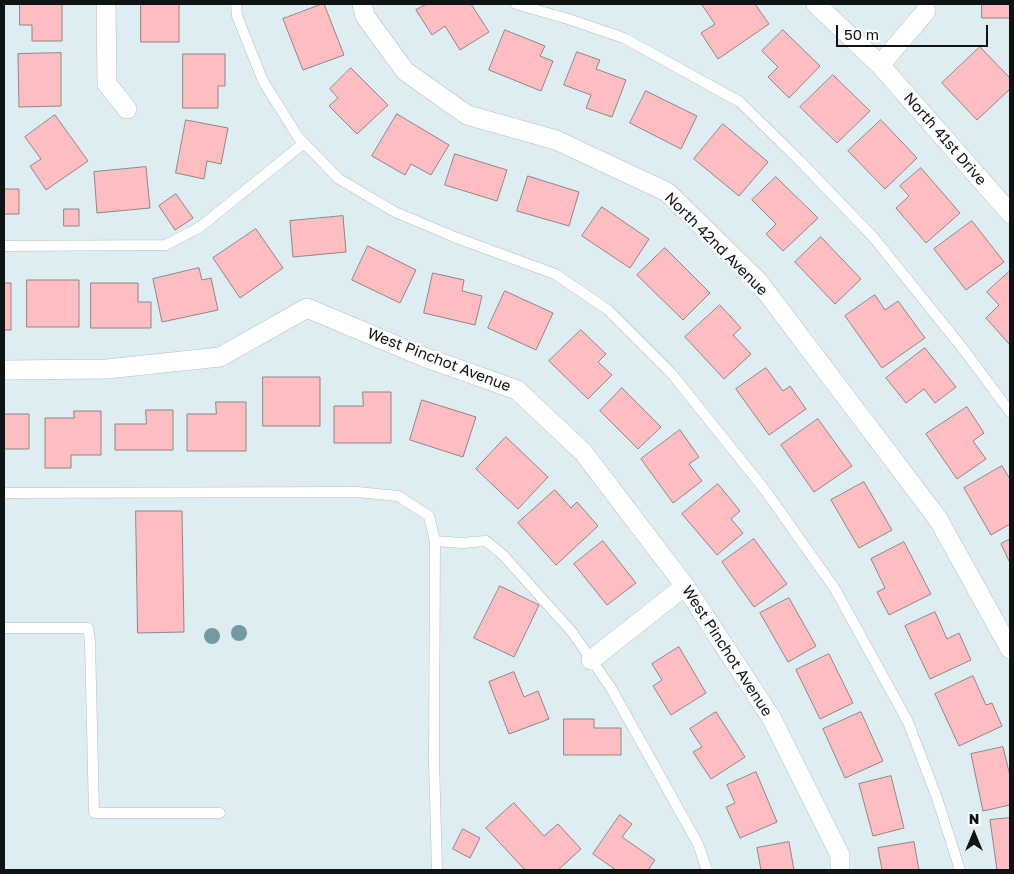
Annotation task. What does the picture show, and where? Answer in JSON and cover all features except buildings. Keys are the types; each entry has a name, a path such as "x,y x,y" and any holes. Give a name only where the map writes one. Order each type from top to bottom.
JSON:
{"street":[{"path":"106,4 107,84 126,109"},
{"name":"North 42nd Avenue","path":"362,4 365,16 405,71 467,115 556,140 667,192 758,281 938,518 1010,649"},
{"name":"North 41st Drive","path":"816,4 880,65 1010,213"},
{"path":"880,65 926,12"},
{"name":"West Pinchot Avenue","path":"4,370 107,369 220,357 307,308 424,357 517,390 583,452 686,586 772,719 840,856 840,870"},
{"path":"591,660 686,586"}],"lane":[{"path":"236,4 237,16 262,81 298,137 339,178 395,212 457,238 555,274 608,310 672,374 765,490 835,589 908,722 937,798 960,870"},
{"path":"516,4 624,38 740,102 874,238 964,350 1010,412"},
{"path":"4,246 166,245 200,227 304,143"},
{"path":"4,493 357,492 398,496 429,516 435,541 434,761 437,870"},
{"path":"435,541 462,543 486,541 503,556 572,632 611,688 657,769 698,844 707,870"},
{"path":"4,628 88,628 90,640 94,813 220,813"}]}
